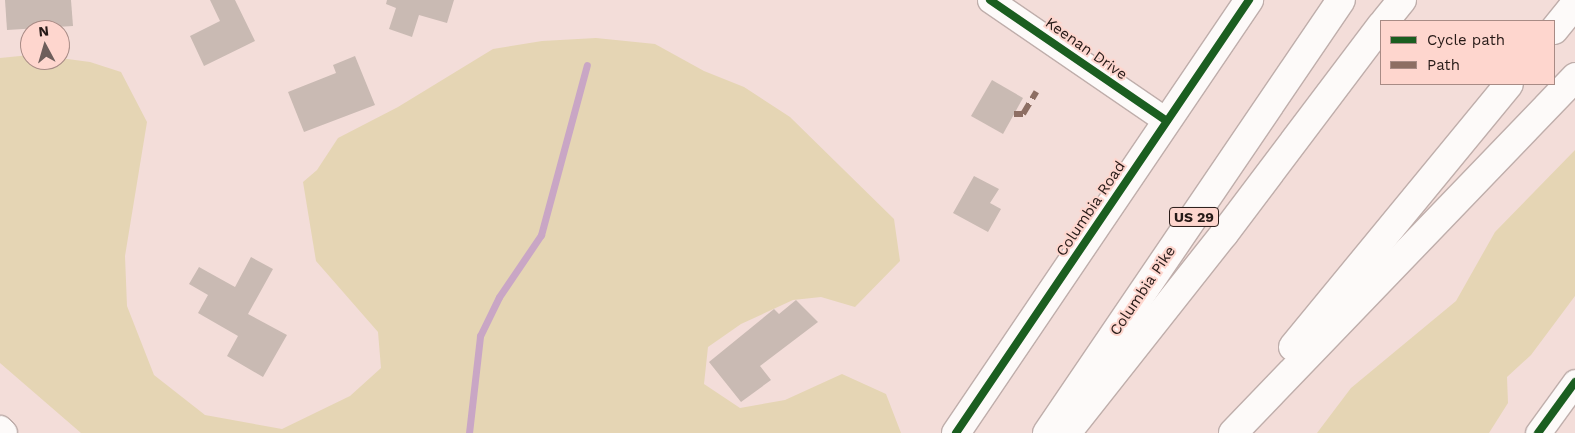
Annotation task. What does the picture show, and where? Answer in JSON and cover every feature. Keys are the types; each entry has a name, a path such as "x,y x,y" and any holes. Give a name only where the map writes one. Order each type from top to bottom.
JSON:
{"main road":[{"name":"Columbia Road","path":"956,433 1249,0"},
{"name":"Columbia Pike","path":"1047,433 1341,0"},
{"path":"1386,20 1402,0"},
{"path":"1555,29 1575,4"},
{"path":"1066,433 1224,234 1380,27"},
{"path":"1233,433 1575,77"},
{"path":"1223,433 1509,85"}],"street":[{"name":"Keenan Drive","path":"990,0 1167,122"},
{"path":"1538,433 1575,382"}],"shaded area":[{"path":"596,38 655,44 704,71 744,87 790,117 894,219 900,261 855,307 821,297 793,300 741,324 708,347 704,384 740,408 785,400 842,374 886,394 901,433 81,433 0,363 0,58 20,56 20,70 70,70 70,59 90,62 121,72 147,122 125,256 127,306 154,375 205,415 282,429 350,396 381,368 378,332 316,261 303,182 317,170 338,138 398,107 493,49 542,41"},
{"path":"1575,150 1575,296 1531,355 1507,377 1508,403 1489,433 1317,433 1351,388 1456,301 1495,232"}],"building":[{"path":"5,0 71,0 73,26 70,26 70,20 20,20 20,29 7,30"},
{"path":"210,0 235,0 255,41 204,66 190,36 220,21"},
{"path":"387,0 454,0 447,23 419,15 412,37 389,29 396,8 386,4"},
{"path":"355,56 375,105 304,132 288,92 336,73 333,65"},
{"path":"992,80 1023,98 1003,134 971,116"},
{"path":"974,176 999,189 990,203 1001,209 988,232 953,213"},
{"path":"251,257 273,269 248,314 287,335 263,377 227,356 238,336 198,313 208,295 189,284 199,267 235,287"},
{"path":"796,300 818,322 760,366 771,380 741,402 709,362 774,309 779,314"}],"waterway":[{"path":"469,433 480,336 499,297 541,235 587,65"}],"marked path":[{"path":"1014,114 1023,114 1036,92"}],"cycle path":[{"path":"990,0 1167,121"},
{"path":"956,433 1249,0"},
{"path":"1538,433 1575,382"}]}
